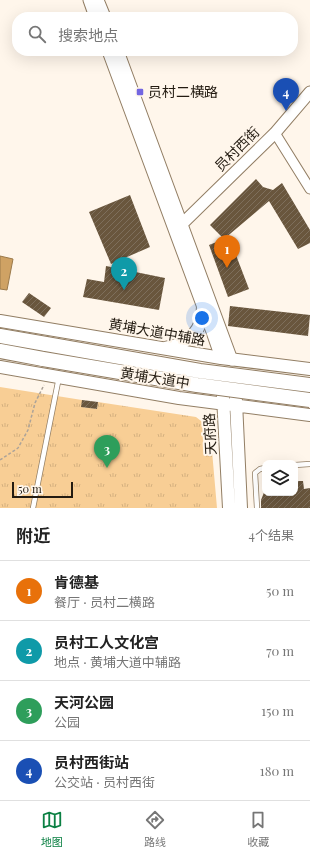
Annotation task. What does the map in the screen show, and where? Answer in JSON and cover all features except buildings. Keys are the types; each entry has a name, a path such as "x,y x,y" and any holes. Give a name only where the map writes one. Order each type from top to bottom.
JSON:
{"main road":[{"path":"162,348 180,343 198,330 201,322 202,306"},
{"name":"黄埔大道中辅路","path":"0,321 227,359 310,370"},
{"name":"黄埔大道中","path":"0,336 200,371 310,385"},
{"path":"127,389 142,382 148,371 148,358 135,344"},
{"name":"黄埔大道中","path":"0,351 197,385 310,400"},
{"name":"天府路","path":"227,359 223,405 229,508"},
{"name":"天府路","path":"227,359 235,373 241,508"},
{"path":"0,367 223,405 308,415"},
{"path":"308,415 295,407 291,402 289,388 292,380 310,370"}],"street":[{"path":"89,0 93,12"},
{"path":"98,0 103,12"},
{"path":"110,56 202,306 218,346 227,359"},
{"path":"120,56 182,224 227,359"},
{"name":"员村西街","path":"182,224 275,133 310,92"},
{"path":"275,133 310,189"}],"lane":[{"path":"33,508 54,377"},
{"path":"298,465 310,464"},
{"path":"257,508 255,473 262,469"}],"path":[{"path":"0,460 18,448 28,430 35,403 54,377"}],"green space":[{"path":"0,387 82,400 82,407 97,409 98,402 196,417 210,428 217,508 0,508"}],"shaded area":[{"path":"0,256 13,259 7,290 0,289"}],"place":[{"name":"员村二横路","path":"140,92"},
{"name":"员村西街站","path":"286,111"},
{"name":"肯德基","path":"227,268"},
{"name":"员村工人文化宫","path":"124,290"},
{"name":"天河公园","path":"107,468"}]}
